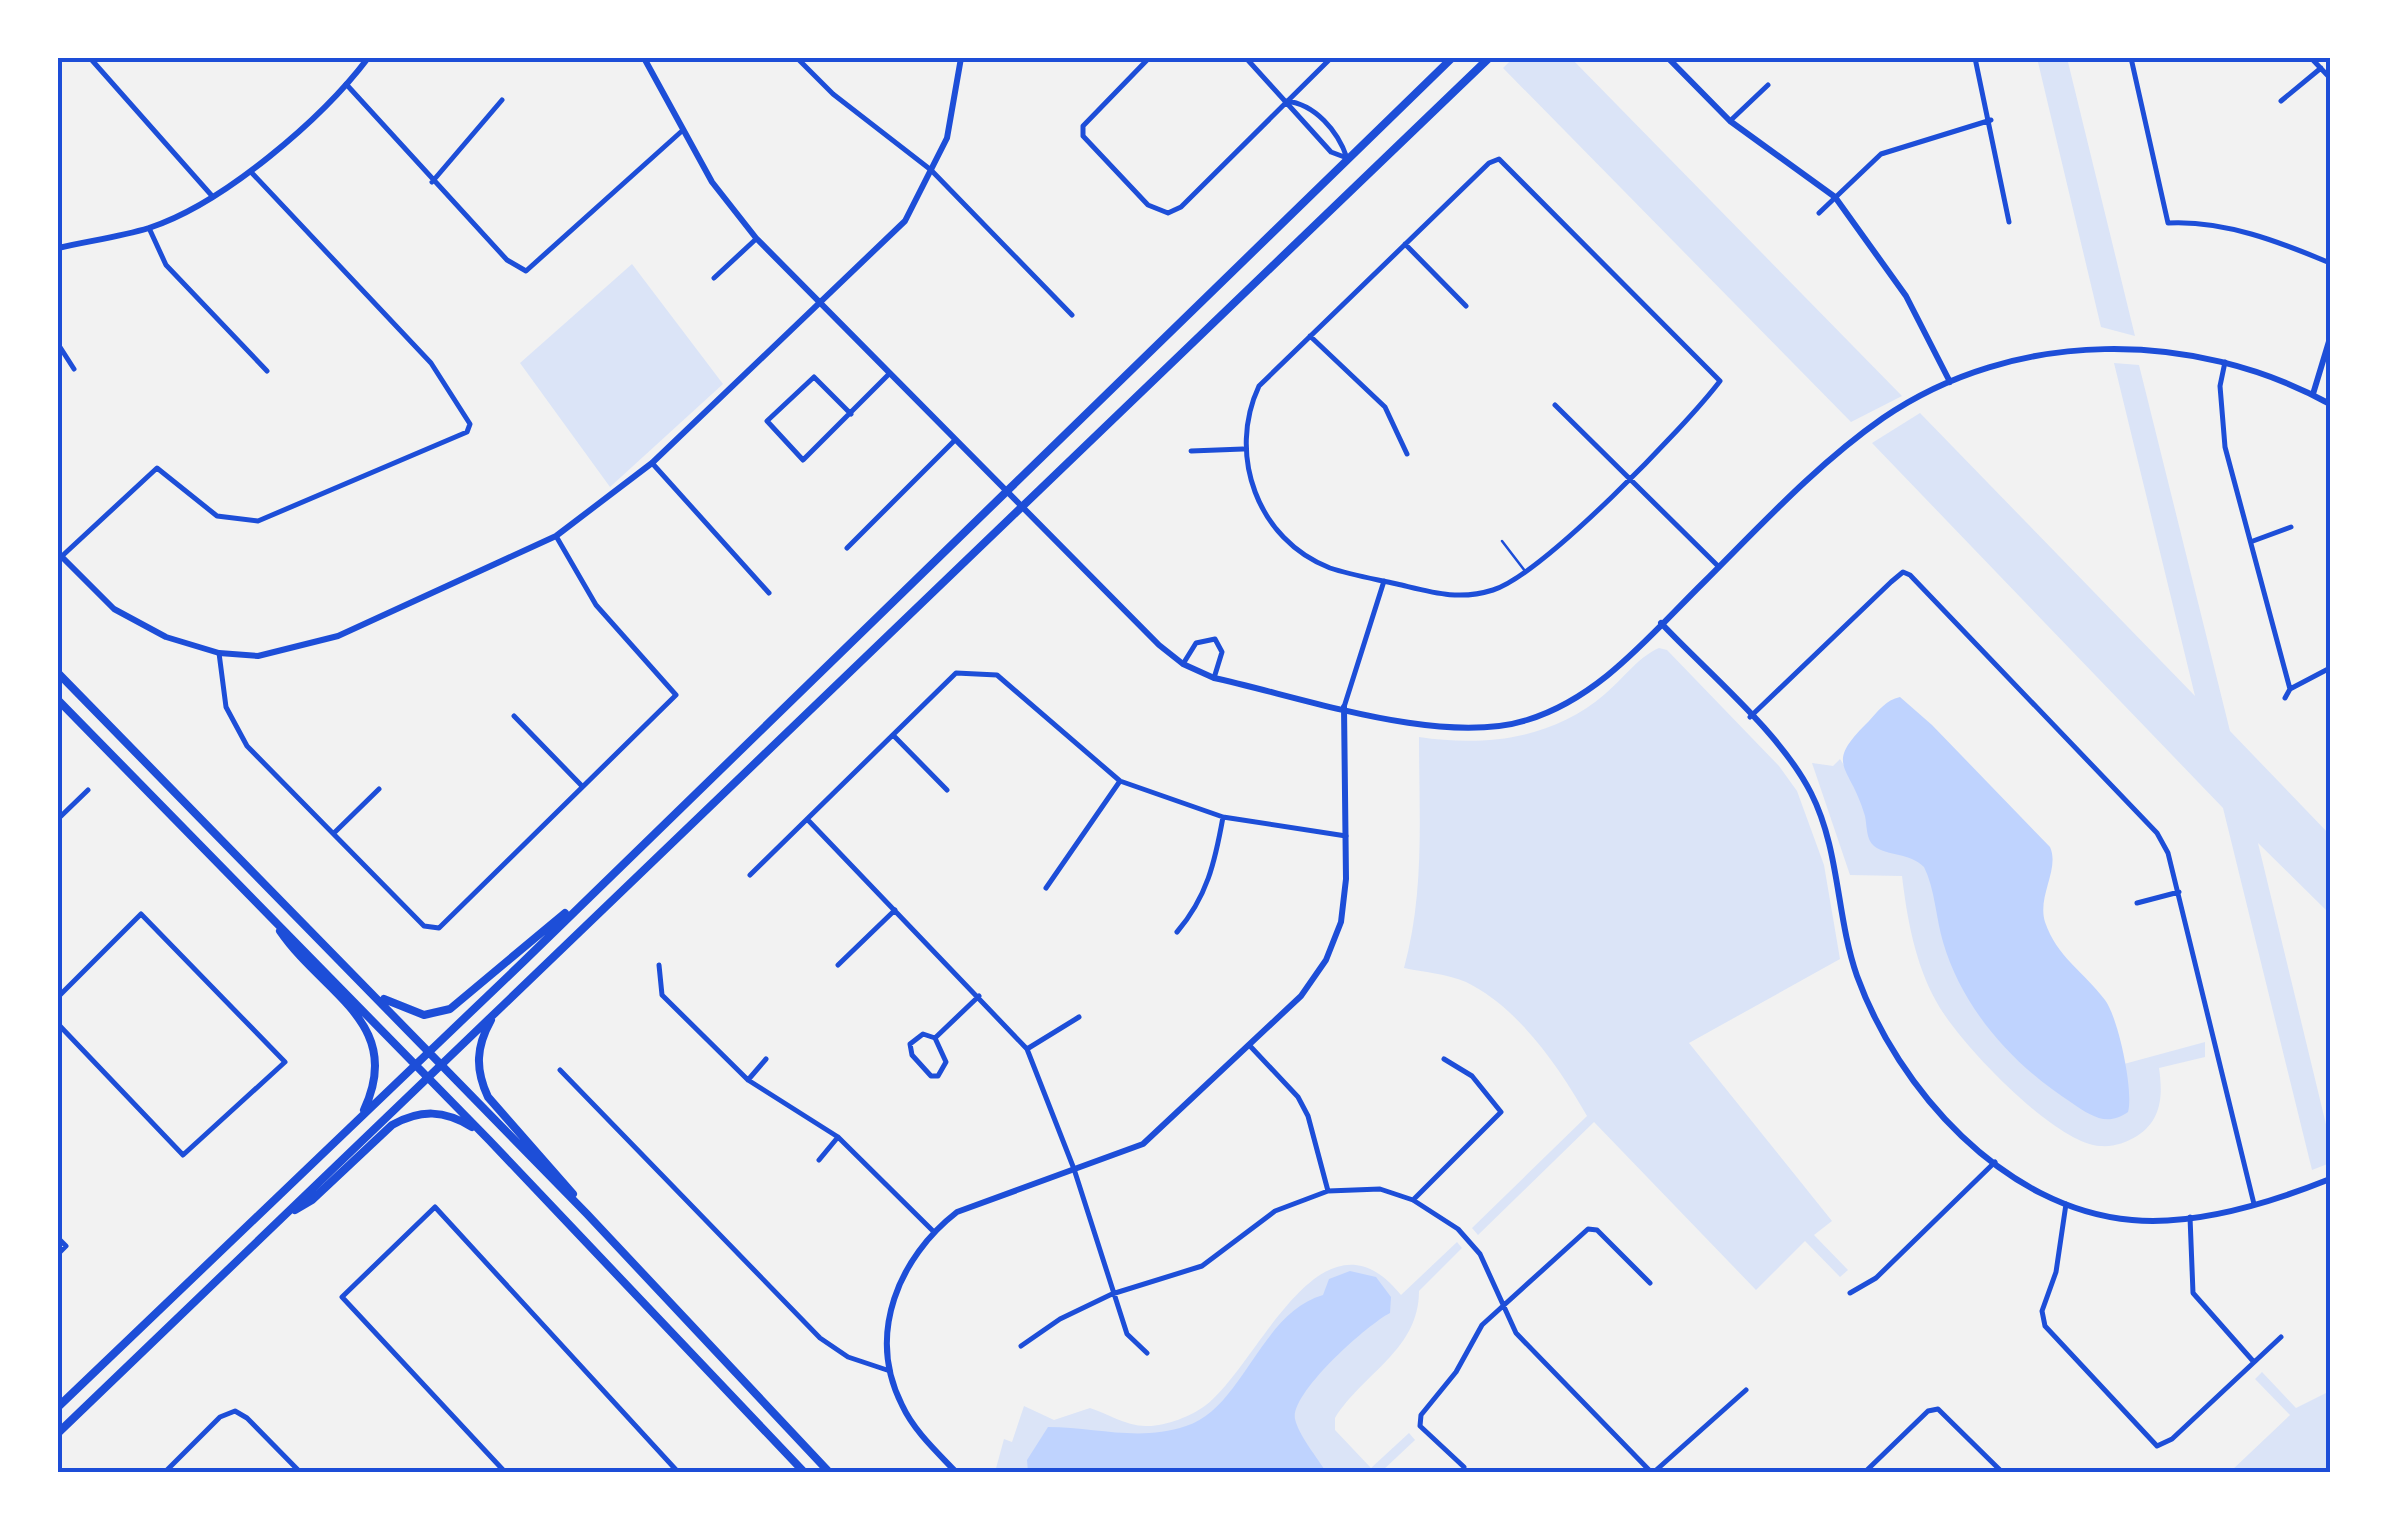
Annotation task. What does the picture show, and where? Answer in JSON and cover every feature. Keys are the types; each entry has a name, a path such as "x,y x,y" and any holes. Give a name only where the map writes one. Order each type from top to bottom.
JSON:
{"main road":[{"path":"58,1407 1452,58"},
{"path":"58,1434 1489,58"},
{"path":"1348,158 1365,176"},
{"path":"58,673 587,1214 829,1472"},
{"path":"58,700 489,1140 804,1472"},
{"path":"365,986 400,1008 424,1015 450,1009 466,1000 533,936 581,902"},
{"path":"269,915 289,944 354,1014 375,1047 376,1078 362,1114"},
{"path":"494,1014 480,1046 480,1081 488,1097 554,1168 587,1214"},
{"path":"282,1218 312,1200 392,1125 407,1117 444,1114 489,1140"}],"street":[{"path":"90,58 214,197"},
{"path":"58,248 149,228 214,197 251,172 346,84 368,58"},
{"path":"644,58 712,182 756,238 1158,645 1183,664 1214,678 1344,707 1460,730 1528,720 1567,704 1592,688 1661,624 1835,455 1886,416 1950,382 2020,360 2114,347 2225,362 2330,404"},
{"path":"797,58 832,94 930,170 1072,316"},
{"path":"251,172 431,363 470,424 466,432 258,521 217,516 157,468 59,555 114,608 166,637 219,653 282,653 338,636 556,536 652,463 905,220 947,138 960,58"},
{"path":"1148,58 1083,126 1083,136 1148,205 1168,212 1182,207 1331,58"},
{"path":"1246,58 1330,152 1348,158"},
{"path":"1668,58 1730,121 1834,197 1906,296 1950,382"},
{"path":"1975,58 2009,222"},
{"path":"2131,58 2168,223 2191,222 2278,240 2330,263"},
{"path":"2312,58 2330,78"},
{"path":"2281,101 2321,68"},
{"path":"346,84 507,260 526,271 683,130"},
{"path":"1730,121 1768,85"},
{"path":"432,182 502,100"},
{"path":"1286,101 1304,103 1342,141 1348,158"},
{"path":"1820,213 1880,154 1990,120"},
{"path":"1499,159 1720,381 1631,477 1526,573 1495,589 1457,598 1328,567 1292,544 1257,499 1242,448 1246,412 1259,386 1405,244 1489,162 1499,159"},
{"path":"149,228 166,265 267,371"},
{"path":"714,278 756,238"},
{"path":"1405,244 1466,306"},
{"path":"1310,336 1385,407 1407,454"},
{"path":"2313,394 2330,338"},
{"path":"58,344 74,369"},
{"path":"2225,362 2220,386 2225,446 2253,541 2280,668 2290,688"},
{"path":"850,414 814,377 767,421 803,460 850,414 889,374"},
{"path":"1555,405 1718,567"},
{"path":"847,548 955,440"},
{"path":"1191,451 1242,448"},
{"path":"652,463 769,593"},
{"path":"2253,541 2291,528"},
{"path":"219,653 226,708 246,746 424,926 439,928 676,696 596,606 556,536"},
{"path":"1750,716 1902,572 1910,576 2157,833 2168,852 2254,1204"},
{"path":"956,1472 902,1406 890,1372 893,1296 915,1252 933,1231 981,1200 1143,1144 1251,1047 1301,996 1326,960 1341,922 1346,836 1344,707 1384,581"},
{"path":"1661,624 1790,760 1818,809 1835,866 1851,956 1889,1044 1935,1107 1995,1162 2066,1204 2130,1220 2190,1218 2254,1204 2330,1180"},
{"path":"1183,664 1196,643 1215,639 1222,652 1214,678"},
{"path":"2286,698 2290,688 2330,668"},
{"path":"750,874 956,672 997,675 1120,781 1224,816 1346,836"},
{"path":"514,716 581,786"},
{"path":"893,735 947,790"},
{"path":"1046,888 1120,781"},
{"path":"334,833 379,789"},
{"path":"58,819 88,790"},
{"path":"1176,932 1196,910 1212,876 1224,816"},
{"path":"808,819 1027,1049 1074,1169 1127,1334 1146,1352"},
{"path":"2137,902 2179,892"},
{"path":"838,965 895,910"},
{"path":"58,997 141,914 285,1062 183,1155 58,1024"},
{"path":"659,965 662,995 748,1080 838,1137 933,1231"},
{"path":"936,1038 979,996"},
{"path":"1027,1049 1079,1017"},
{"path":"923,1034 936,1038 946,1068 932,1076 912,1055 910,1044 923,1034"},
{"path":"1251,1047 1303,1106 1328,1191"},
{"path":"748,1080 766,1059"},
{"path":"1413,1200 1500,1112 1472,1076 1444,1059"},
{"path":"560,1070 820,1338 848,1357 890,1372"},
{"path":"819,1160 838,1137"},
{"path":"1850,1293 1876,1278 1995,1162"},
{"path":"1021,1346 1060,1319 1112,1294 1202,1266 1275,1211 1328,1191 1380,1189 1413,1200 1458,1229 1480,1254 1516,1334 1653,1472 1668,1465 1746,1390"},
{"path":"2066,1204 2056,1272 2042,1311 2052,1336 2157,1446 2172,1439 2281,1337"},
{"path":"505,1472 342,1297 435,1207 678,1472"},
{"path":"2190,1218 2193,1293 2253,1360"},
{"path":"1464,1467 1420,1426 1422,1414 1456,1372 1482,1325 1588,1229 1597,1230 1650,1283"},
{"path":"58,1238 66,1246 58,1254"},
{"path":"1865,1472 1928,1412 1938,1409 2002,1472"},
{"path":"165,1472 220,1417 235,1411 247,1418 300,1472"}],"lane":[{"path":"1502,541 1526,573"}],"shaded area":[{"path":"1513,58 1571,58 1902,396 1851,422 1503,68"},
{"path":"2037,58 2067,58 2135,336 2101,327"},
{"path":"632,264 723,384 610,487 520,363"},
{"path":"2114,363 2139,365 2230,731 2330,835 2330,914 2258,843 2330,1141 2330,1163 2312,1170 2223,808 1872,443 1920,413 2195,696"},
{"path":"1659,648 1667,650 1779,766 1797,791 1824,865 1840,959 1689,1043 1832,1221 1814,1235 1848,1270 1840,1277 1805,1241 1756,1290 1594,1122 1478,1235 1472,1228 1587,1116 1536,1040 1503,1007 1466,982 1404,968 1418,882 1419,737 1493,740 1541,730 1585,709"},
{"path":"1840,759 1882,825 1926,855 2094,1096 2124,1064 2205,1042 2205,1057 2159,1068 2159,1106 2145,1130 2115,1145 2081,1141 2034,1110 1964,1040 1936,1001 1917,956 1902,876 1850,875 1812,763 1833,766"},
{"path":"1457,1242 1462,1248 1419,1291 1417,1312 1400,1345 1335,1418 1335,1430 1371,1468 1409,1433 1415,1440 1381,1472 995,1472 1004,1439 1012,1442 1024,1406 1054,1420 1090,1408 1140,1426 1178,1420 1206,1405 1294,1298 1319,1276 1345,1265 1372,1270 1401,1295"},
{"path":"2262,1372 2296,1408 2330,1391 2330,1472 2230,1472 2290,1415 2255,1379"}],"water":[{"path":"1900,697 2050,847 2052,864 2044,902 2045,922 2063,954 2110,1009 2127,1072 2128,1112 2106,1119 2086,1112 2011,1054 1963,991 1943,942 1924,867 1874,846 1870,840 1843,757 1855,736 1879,710"},
{"path":"1350,1271 1376,1277 1391,1297 1390,1313 1332,1360 1297,1407 1297,1426 1326,1472 1028,1472 1027,1460 1048,1427 1151,1433 1186,1426 1206,1416 1223,1400 1283,1321 1301,1305 1323,1295 1329,1279"}]}
